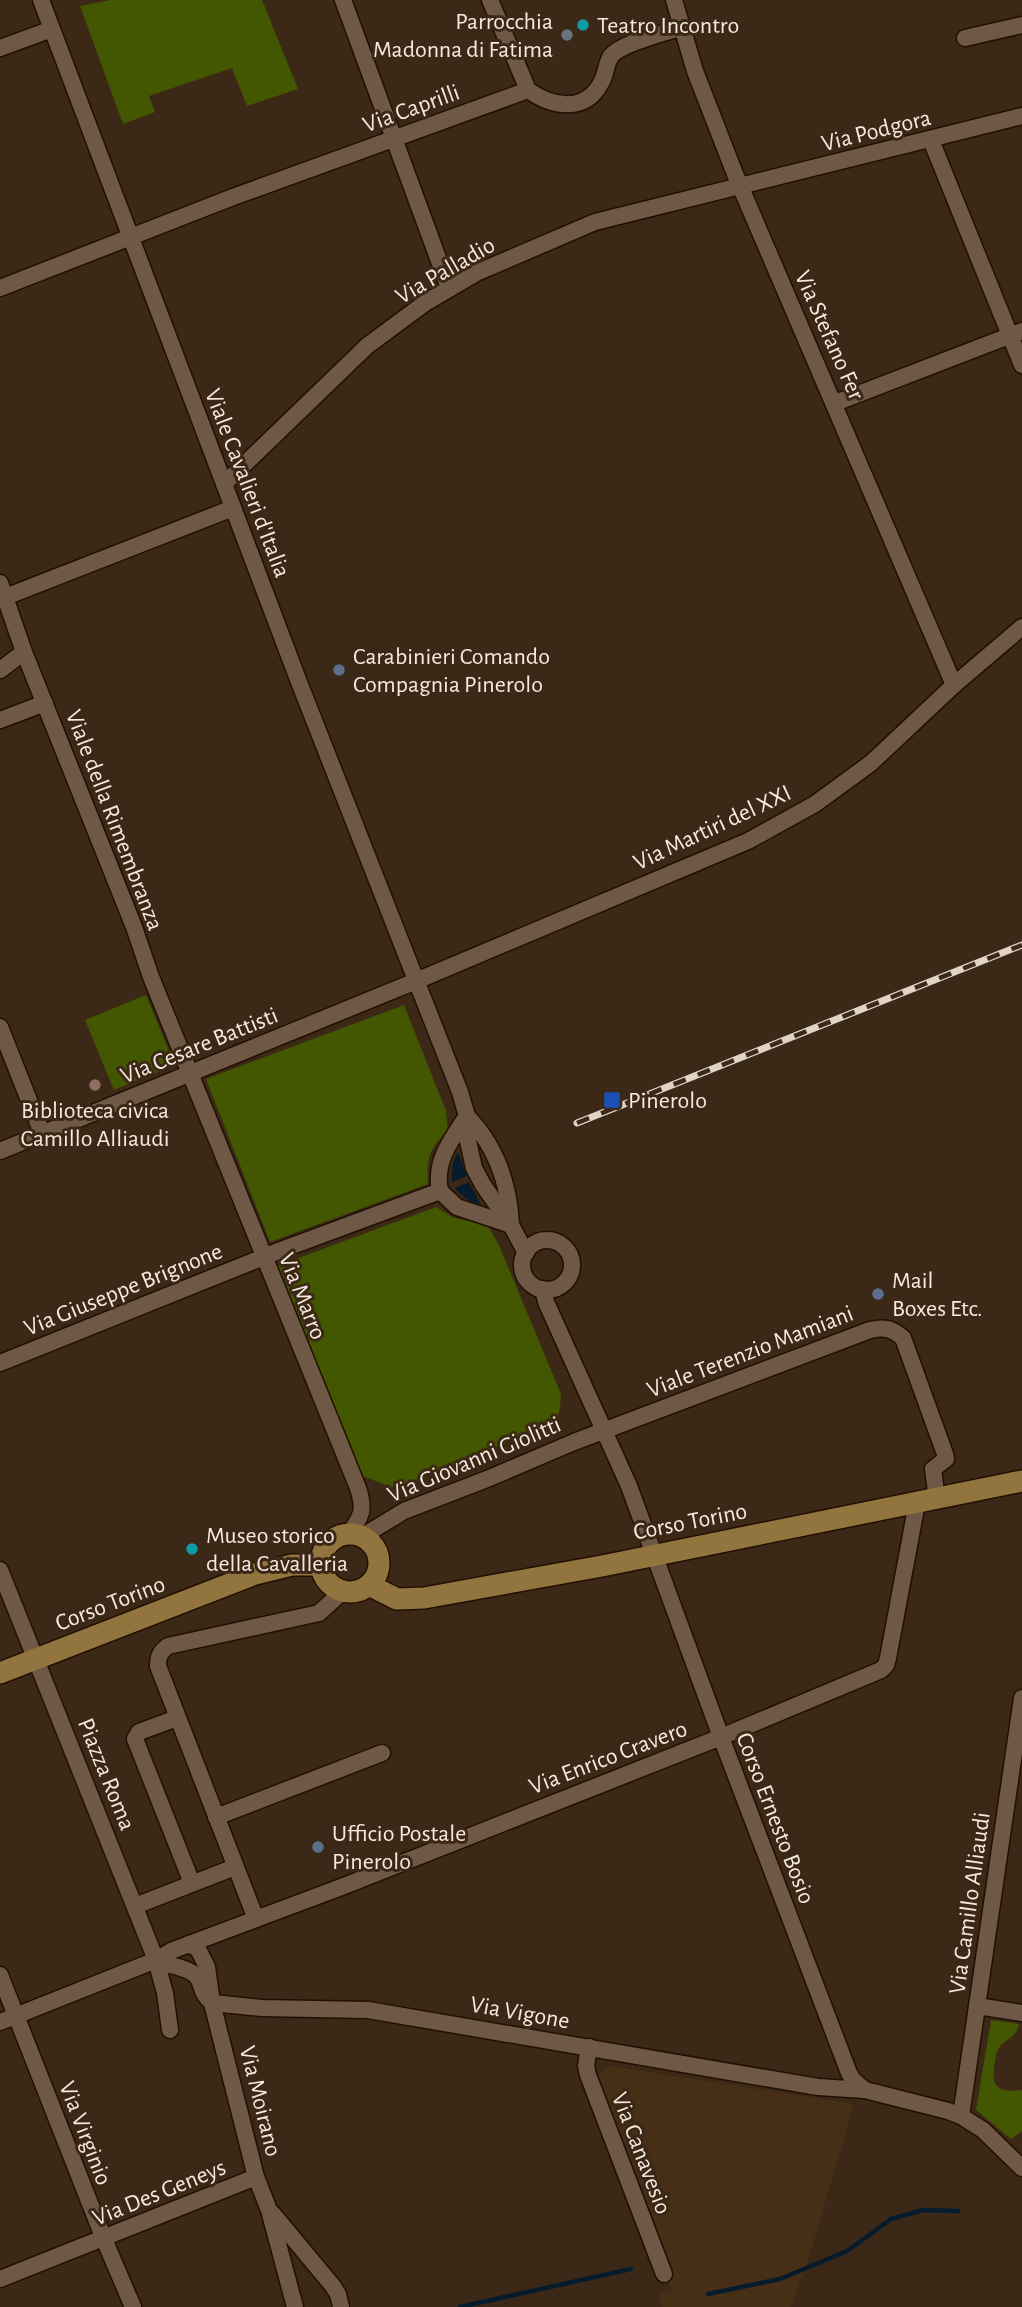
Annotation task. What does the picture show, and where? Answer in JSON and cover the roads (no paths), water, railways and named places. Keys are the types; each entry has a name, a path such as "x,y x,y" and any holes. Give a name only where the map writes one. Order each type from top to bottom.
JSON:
{"main road":[{"name":"Corso Torino","path":"369,1585 397,1600 424,1598 1022,1481"},
{"path":"357,1535 377,1550 379,1569 369,1585 361,1590 343,1591 328,1581 321,1565 321,1555 332,1539 357,1535"},
{"name":"Corso Torino","path":"0,1673 255,1574 292,1565 321,1565"}],"street":[{"name":"Viale Cavalieri d'Italia","path":"41,0 223,484 467,1115"},
{"path":"343,0 449,288"},
{"path":"490,0 527,90 554,104 567,105 584,100 595,92 603,80 611,55 622,47 682,27"},
{"name":"Via Stefano Fer","path":"674,0 695,71 740,187 954,685"},
{"path":"965,38 1022,25"},
{"path":"0,48 52,29"},
{"name":"Via Caprilli","path":"0,288 527,90"},
{"name":"Via Podgora","path":"740,187 1022,116"},
{"path":"931,140 1016,334 1022,365"},
{"name":"Via Palladio","path":"223,484 367,346 449,288 525,251 596,222 740,187"},
{"path":"835,403 1016,334"},
{"path":"2,593 233,508"},
{"name":"Viale della Rimembranza","path":"2,593 190,1074"},
{"name":"Via Martiri del XXI","path":"416,981 748,841 816,804 871,763 954,685 1022,627"},
{"path":"0,670 24,652"},
{"path":"0,720 45,703"},
{"name":"Via Cesare Battisti","path":"0,1151 416,981"},
{"path":"0,1027 43,1133"},
{"name":"Via Marro","path":"190,1074 360,1494 363,1508 357,1535"},
{"path":"467,1115 444,1151 432,1194 457,1207 511,1225"},
{"path":"467,1115 468,1141 474,1168 526,1253"},
{"path":"467,1115 481,1130 500,1165 510,1199 511,1225"},
{"name":"Via Giuseppe Brignone","path":"0,1363 281,1250 432,1194"},
{"path":"546,1241 562,1245 568,1252 572,1265 569,1277 558,1287 543,1289 535,1287 525,1276 523,1260 526,1253 538,1242 546,1241"},
{"name":"Corso Ernesto Bosio","path":"543,1289 546,1302 629,1486 849,2073 865,2090"},
{"name":"Viale Terenzio Mamiani","path":"605,1431 883,1327 892,1329 903,1338 945,1454 943,1463 933,1469 927,1501"},
{"name":"Via Giovanni Giolitti","path":"357,1535 404,1511 605,1431"},
{"name":"Via Enrico Cravero","path":"0,2022 156,1960 172,1951 721,1737 881,1670 886,1665 927,1501"},
{"name":"Piazza Roma","path":"0,1570 156,1960 165,1993 170,2030"},
{"path":"256,1919 158,1666 160,1653 168,1646 319,1613 343,1591"},
{"name":"Via Camillo Alliaudi","path":"961,2116 976,2006 1016,1782 1022,1698"},
{"name":"Piazza Roma","path":"177,1718 139,1732 135,1739 192,1883"},
{"path":"216,1817 382,1753"},
{"path":"135,1906 235,1867"},
{"path":"156,1960 160,1964 174,1965 189,1972 190,1944"},
{"name":"Via Moirano","path":"190,1944 198,1950 207,1967 212,2003 256,2177 270,2210 293,2301 308,2307"},
{"name":"Via Moirano","path":"189,1972 198,1977 203,1994 212,2003"},
{"name":"Via Virginio","path":"0,1975 103,2239 133,2307"},
{"name":"Via Vigone","path":"212,2003 262,2008 368,2010 818,2087 865,2090 961,2116 984,2130 1022,2168"},
{"path":"976,2006 1022,2013"},
{"name":"Via Canavesio","path":"589,2047 586,2066 588,2075 664,2274"},
{"path":"818,2087 835,2083 849,2073"},
{"name":"Via Des Geneys","path":"0,2279 256,2177"},
{"name":"Via Moirano","path":"270,2210 332,2285 338,2294 341,2307"}],"water":[{"path":"458,1152 467,1176 452,1182 452,1166"},
{"path":"469,1182 481,1205 466,1199 455,1188"}],"waterway":[{"path":"708,2294 780,2279 847,2251 891,2219 923,2210 958,2211"},
{"path":"460,2307 631,2269"}],"railway":[{"path":"577,1123 1022,945"}],"place":[{"name":"Teatro Incontro","path":"583,25"},
{"name":"Parrocchia Madonna di Fatima","path":"567,35"},
{"name":"Carabinieri Comando Compagnia Pinerolo","path":"339,670"},
{"name":"Biblioteca civica Camillo Alliaudi","path":"95,1085"},
{"name":"Pinerolo","path":"612,1100"},
{"name":"Mail Boxes Etc.","path":"878,1294"},
{"name":"Museo storico della Cavalleria","path":"192,1549"},
{"name":"Ufficio Postale Pinerolo","path":"318,1847"}]}
